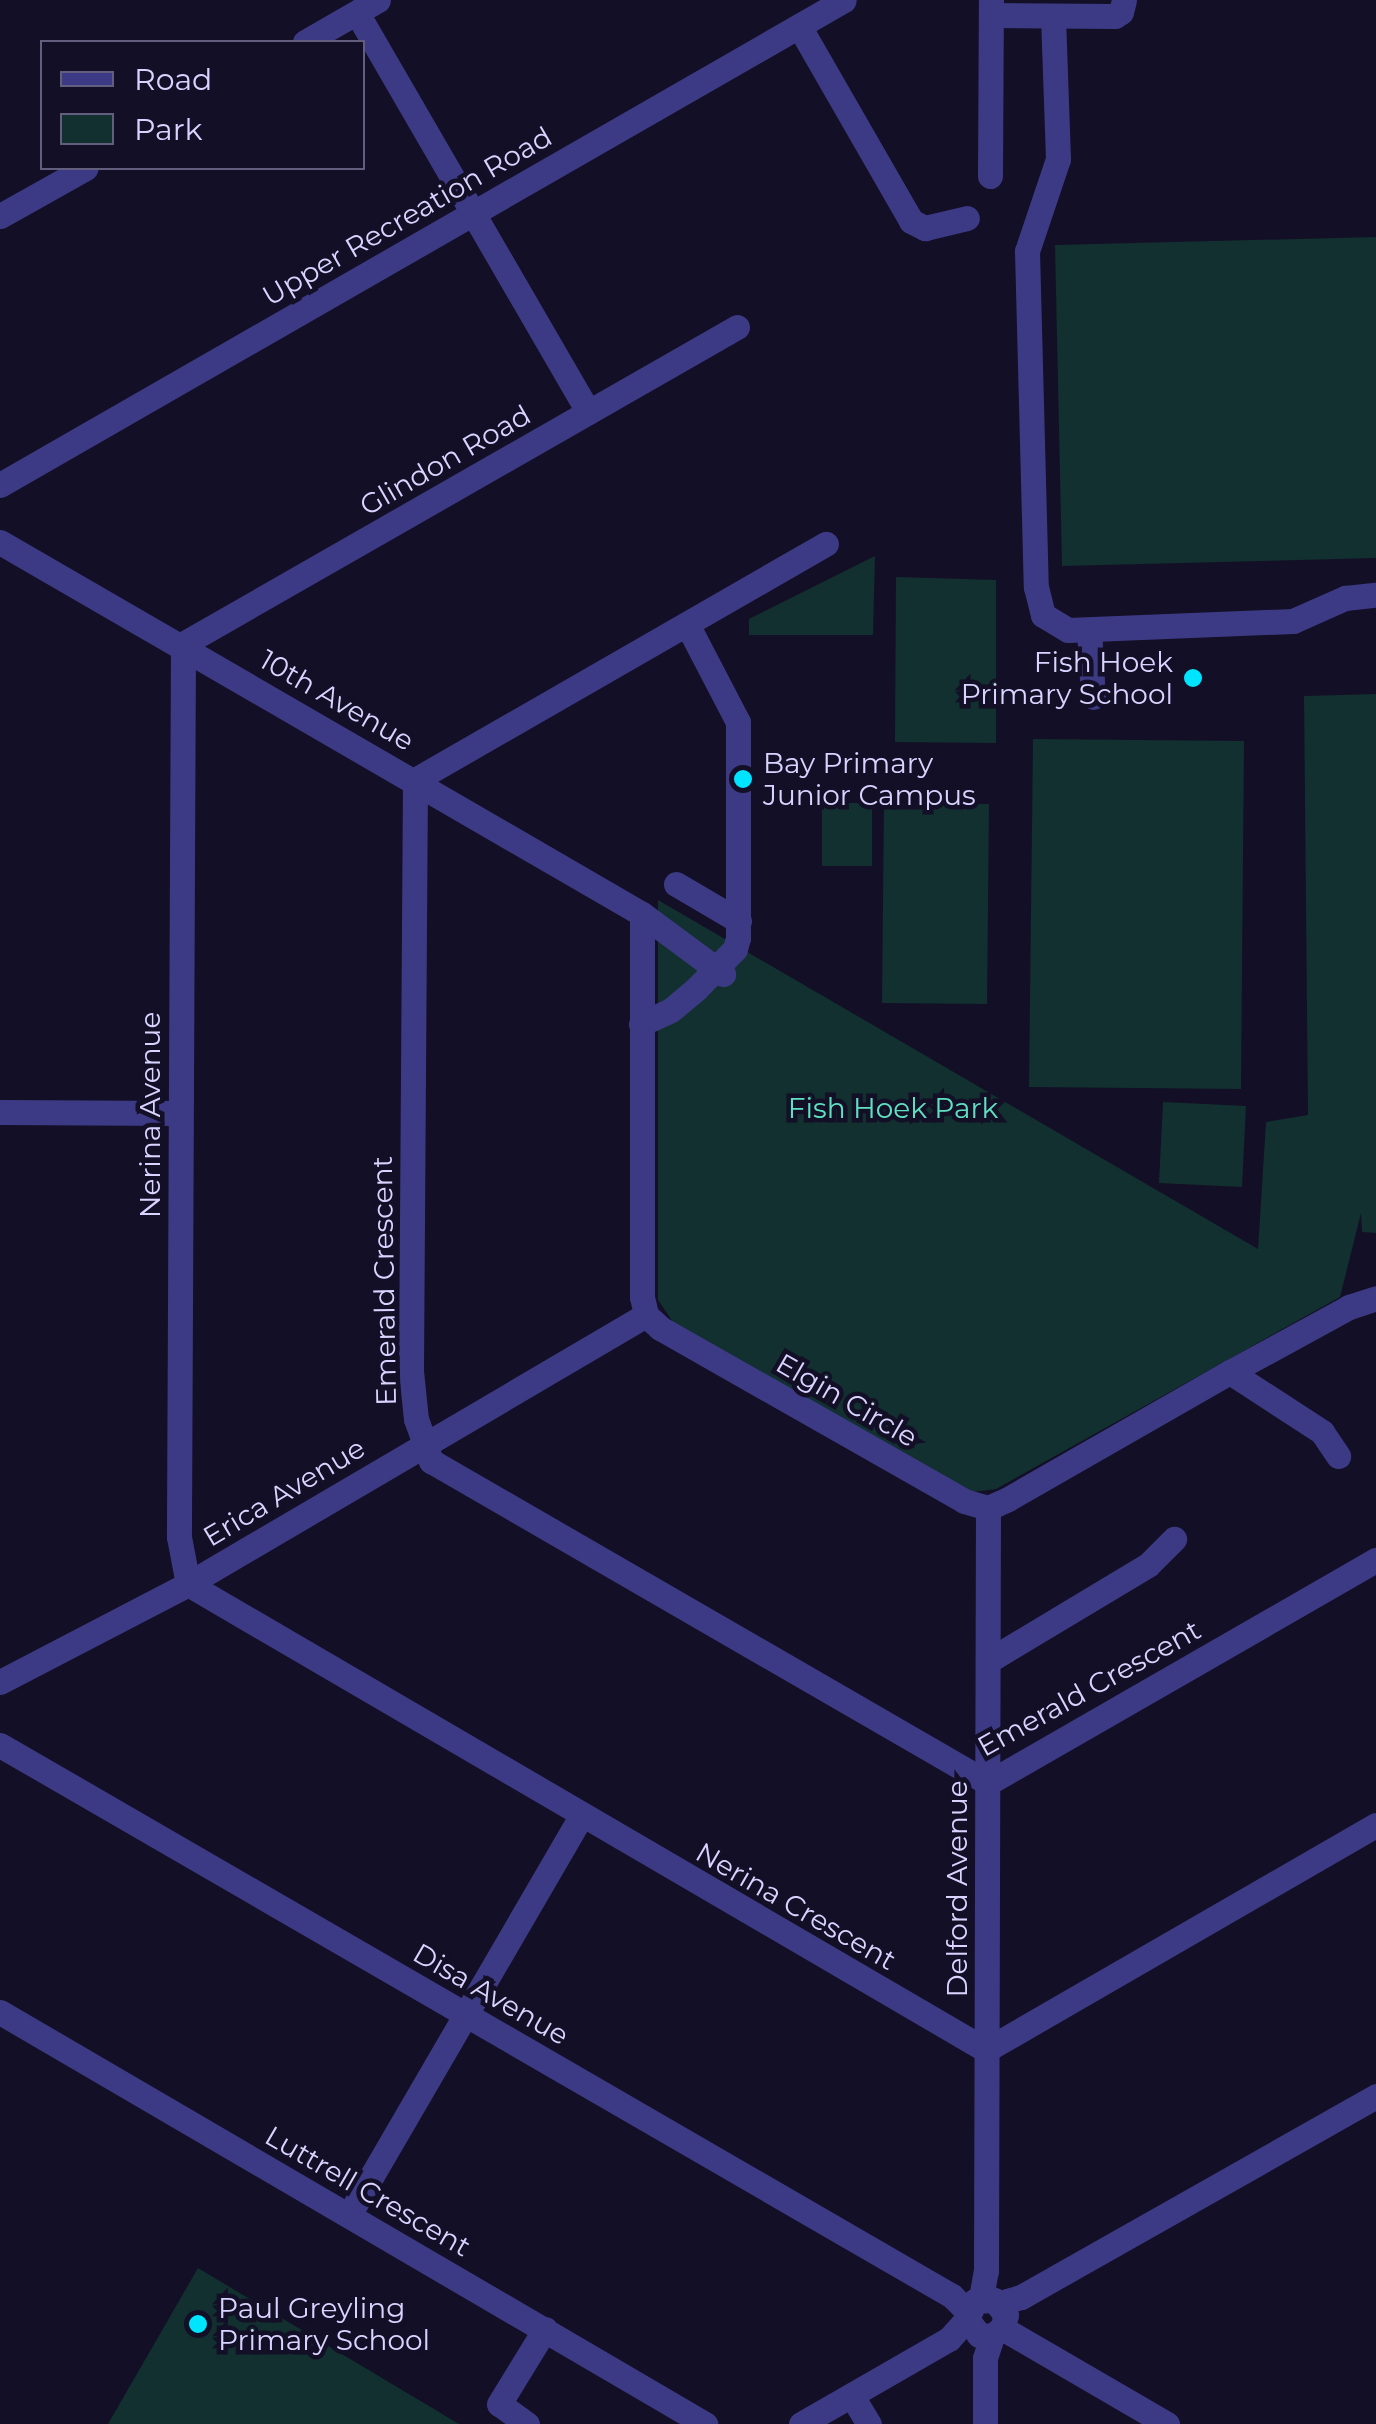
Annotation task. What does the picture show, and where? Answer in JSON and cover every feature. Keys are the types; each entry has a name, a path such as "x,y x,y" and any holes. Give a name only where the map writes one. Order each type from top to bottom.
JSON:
{"street":[{"name":"Upper Recreation Road","path":"0,484 474,212 803,15 844,0"},
{"path":"990,176 991,8 1053,16 1117,16 1124,0"},
{"path":"309,40 367,7 474,212 588,412"},
{"path":"803,15 911,221 925,228 967,218"},
{"path":"1053,16 1058,159 1027,251 1036,587 1040,607 1050,622 1068,630 1089,630 1293,621 1345,598 1376,595"},
{"path":"0,216 82,170"},
{"name":"Glindon Road","path":"183,644 737,327"},
{"name":"10th Avenue","path":"0,542 183,644 642,914 720,970"},
{"path":"415,780 826,544"},
{"path":"641,1024 671,1010 720,970 735,949 739,921 738,722 687,624"},
{"path":"1089,630 1093,697"},
{"name":"Nerina Avenue","path":"183,644 179,1537 188,1584"},
{"name":"Emerald Crescent","path":"415,780 411,1371 412,1402 431,1461 988,1783 1376,1560"},
{"path":"676,884 739,921"},
{"path":"642,914 642,1297 646,1315"},
{"path":"0,1112 180,1112"},
{"path":"988,1508 1230,1372 1349,1308 1376,1298"},
{"name":"Erica Avenue","path":"0,1682 188,1584 423,1442 646,1315"},
{"name":"Elgin Circle","path":"646,1315 660,1328 930,1482 988,1508"},
{"path":"1230,1372 1322,1432 1338,1456"},
{"name":"Delford Avenue","path":"985,2424 988,1508"},
{"path":"988,1661 1148,1565 1174,1539"},
{"name":"Nerina Crescent","path":"188,1584 580,1817 986,2050"},
{"name":"Disa Avenue","path":"0,1746 1167,2424"},
{"path":"349,2216 580,1817"},
{"path":"986,2050 1376,1825"},
{"name":"Luttrell Crescent","path":"0,2012 545,2329 670,2414 705,2424"},
{"path":"801,2424 1376,2096"},
{"path":"527,2424 500,2404 545,2329"},
{"path":"852,2396 870,2424"}],"green space":[{"path":"1376,237 1376,558 1062,566 1055,245"},
{"path":"875,556 873,635 749,635 749,619"},
{"path":"896,577 996,580 996,743 895,742"},
{"name":"Fish Hoek Park","path":"1376,694 1376,1233 1362,1232 1361,1213 1340,1297 996,1489 973,1492 673,1322 658,1300 658,900 1258,1249 1266,1122 1308,1115 1304,696"},
{"path":"1033,739 1244,741 1241,1089 1029,1087"},
{"path":"822,803 872,803 872,866 822,866"},
{"path":"884,803 989,804 987,1004 882,1003"},
{"path":"1163,1102 1246,1106 1242,1187 1159,1183"},
{"path":"198,2268 459,2424 108,2424"}],"place":[{"name":"Fish Hoek Primary School","path":"1193,678"},
{"name":"Bay Primary Junior Campus","path":"743,779"},
{"name":"Paul Greyling Primary School","path":"198,2324"}]}
